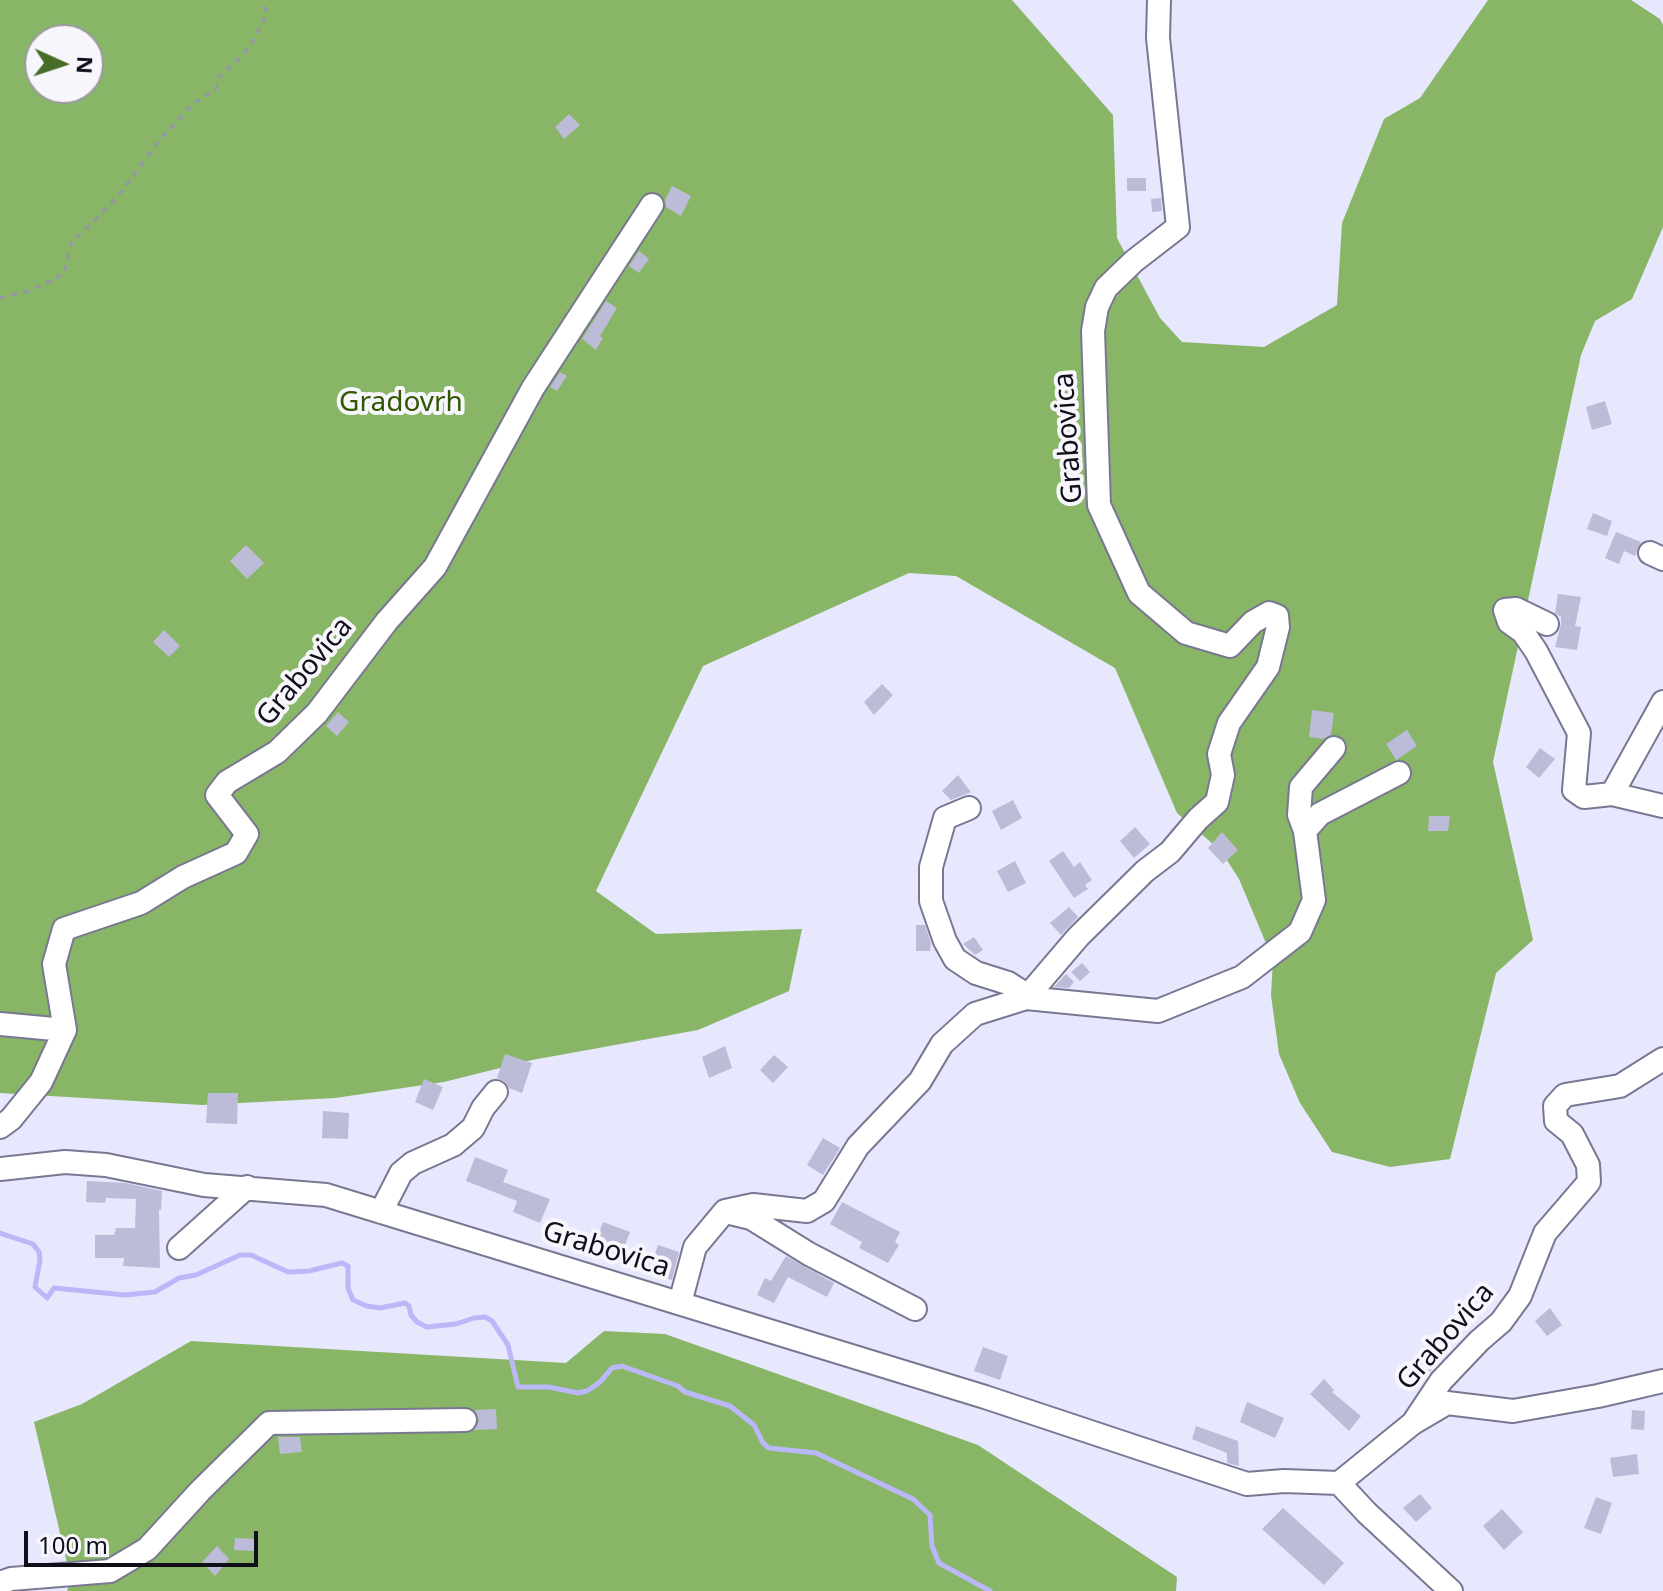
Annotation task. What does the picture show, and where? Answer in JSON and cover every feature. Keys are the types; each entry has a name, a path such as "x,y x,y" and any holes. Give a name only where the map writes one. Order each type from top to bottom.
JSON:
{"street":[{"name":"Grabovica","path":"1026,998 1078,937 1145,871 1170,852 1217,802 1223,775 1219,754 1229,723 1268,667 1278,627 1277,616 1269,613 1253,622 1230,646 1186,633 1139,593 1099,505 1093,358 1097,307 1106,288 1134,261 1178,227 1158,38 1159,0"},
{"name":"Grabovica","path":"65,1030 54,964 64,929 141,903 183,877 236,853 247,834 217,795 227,782 277,752 317,713 387,621 435,567 533,388 652,205"},
{"path":"1547,624 1516,609 1505,610 1509,622 1523,632 1536,651 1579,733 1574,790 1584,797 1612,794 1663,806"},
{"path":"1612,794 1663,702"},
{"path":"725,1211 753,1205 807,1211 824,1201 858,1146 920,1081 942,1044 975,1014 1026,998 1158,1011 1242,977 1300,932 1314,900 1305,831 1299,815 1301,787 1334,748"},
{"path":"1305,831 1320,814 1399,773"},
{"path":"969,808 945,818 931,867 931,901 955,959 976,973 1008,983 1026,998"},
{"path":"0,1024 65,1030 41,1082 11,1119 0,1127"},
{"name":"Grabovica","path":"1413,1423 1441,1381 1501,1322 1520,1296 1545,1233 1589,1182 1588,1165 1572,1134 1556,1121 1555,1106 1565,1095 1620,1086 1663,1059"},
{"path":"381,1212 401,1173 413,1163 453,1145 473,1128 496,1092"},
{"name":"Grabovica","path":"0,1169 65,1162 106,1165 204,1185 326,1195 985,1397 1247,1484 1284,1481 1339,1483 1413,1423 1447,1403 1513,1411 1663,1381"},
{"path":"179,1248 247,1187"},
{"name":"Grabovica","path":"680,1303 695,1247 725,1211"},
{"path":"725,1211 751,1218 809,1254 915,1309"},
{"path":"0,1583 11,1579 110,1571 147,1549 269,1423 465,1420"},
{"path":"1339,1483 1451,1591"}],"path":[{"path":"0,298 32,290 64,274 71,244 118,196 161,138 193,104 216,89 218,78 252,43 267,14 263,0"}],"green space":[{"name":"Gradovrh","path":"0,0 1012,0 1113,115 1117,238 1160,318 1182,342 1264,347 1337,305 1342,223 1384,119 1420,98 1488,0 1631,0 1660,19 1663,25 1663,227 1632,299 1595,321 1581,355 1493,762 1533,940 1496,973 1450,1159 1390,1167 1332,1152 1300,1103 1279,1054 1271,995 1273,960 1239,879 1221,851 1177,813 1115,668 956,576 909,573 703,666 596,891 656,934 802,929 789,991 698,1030 532,1060 444,1082 335,1098 202,1105 0,1093"},
{"path":"604,1331 665,1334 978,1445 1177,1577 1176,1591 67,1591 71,1580 34,1422 82,1404 191,1341 566,1363"}],"building":[{"path":"569,114 580,125 564,139 555,127"},
{"path":"1127,178 1146,178 1146,191 1127,191"},
{"path":"672,186 691,196 681,216 666,207 665,200"},
{"path":"1161,198 1162,211 1152,212 1151,199"},
{"path":"639,251 649,259 639,273 629,266"},
{"path":"606,301 617,308 600,336 603,338 596,350 582,339"},
{"path":"560,372 567,376 557,391 550,387"},
{"path":"1605,401 1612,424 1592,430 1586,407"},
{"path":"1593,513 1612,521 1607,536 1587,529"},
{"path":"1616,532 1641,542 1635,556 1624,551 1619,564 1605,558"},
{"path":"246,545 264,563 247,579 230,561"},
{"path":"1558,594 1581,597 1575,626 1581,627 1577,650 1555,647 1561,624 1561,617 1555,613"},
{"path":"164,630 180,646 169,657 153,642"},
{"path":"882,684 893,695 874,715 864,702"},
{"path":"1312,710 1334,713 1331,735 1323,739 1309,737"},
{"path":"338,712 349,722 337,736 326,726"},
{"path":"1407,730 1417,746 1396,760 1386,744"},
{"path":"1540,748 1555,759 1539,778 1526,767"},
{"path":"958,775 971,792 951,800 942,791"},
{"path":"1013,800 1022,818 1001,830 992,811"},
{"path":"1429,816 1450,816 1448,831 1428,831"},
{"path":"1135,827 1150,844 1134,858 1120,841"},
{"path":"1222,832 1238,850 1223,864 1208,848"},
{"path":"1063,851 1074,867 1080,862 1092,880 1085,885 1088,889 1074,898 1049,861"},
{"path":"1015,861 1026,883 1008,892 997,871"},
{"path":"1069,907 1078,917 1061,935 1050,923"},
{"path":"916,925 925,925 931,943 930,951 916,951"},
{"path":"974,937 983,950 975,955 963,944"},
{"path":"1082,963 1090,972 1080,981 1071,972"},
{"path":"1066,974 1074,982 1069,988 1054,987"},
{"path":"725,1046 732,1068 709,1078 702,1057"},
{"path":"505,1054 532,1063 522,1093 509,1088 497,1078"},
{"path":"774,1055 788,1067 773,1083 760,1070"},
{"path":"424,1079 443,1087 433,1110 415,1102"},
{"path":"208,1093 238,1093 237,1124 206,1123"},
{"path":"323,1111 349,1113 348,1139 322,1138"},
{"path":"823,1138 840,1148 823,1175 807,1165"},
{"path":"475,1157 508,1170 503,1182 550,1199 540,1223 513,1212 517,1201 466,1181"},
{"path":"87,1181 125,1183 162,1191 159,1210 160,1268 123,1266 124,1258 95,1258 95,1235 114,1235 116,1228 135,1228 136,1199 106,1198 105,1203 86,1202"},
{"path":"842,1202 900,1232 895,1242 899,1245 888,1263 859,1248 862,1242 830,1224"},
{"path":"603,1222 630,1232 621,1256 594,1247"},
{"path":"658,1245 679,1252 672,1280 649,1273"},
{"path":"786,1256 834,1283 827,1297 788,1277 774,1303 757,1295 765,1278 771,1281"},
{"path":"1550,1308 1562,1325 1547,1336 1535,1321"},
{"path":"983,1347 1008,1356 1000,1380 974,1371"},
{"path":"1421,1357 1433,1369 1414,1386 1402,1374"},
{"path":"1324,1379 1334,1390 1332,1392 1361,1416 1349,1431 1310,1394"},
{"path":"1247,1402 1284,1418 1275,1438 1240,1422"},
{"path":"496,1409 497,1429 474,1430 479,1421 475,1410"},
{"path":"1632,1410 1645,1411 1644,1430 1631,1429"},
{"path":"1196,1426 1238,1441 1239,1466 1227,1463 1227,1453 1192,1439"},
{"path":"278,1437 300,1437 302,1452 280,1454"},
{"path":"1637,1454 1639,1474 1613,1477 1610,1458"},
{"path":"1420,1494 1432,1508 1416,1522 1403,1508"},
{"path":"1596,1497 1612,1503 1601,1534 1584,1528"},
{"path":"1283,1508 1344,1563 1324,1585 1262,1529"},
{"path":"1502,1509 1523,1532 1504,1550 1483,1526"},
{"path":"235,1538 255,1539 254,1551 234,1550"},
{"path":"217,1546 229,1559 215,1576 202,1562"}],"waterway":[{"path":"0,1233 33,1244 39,1252 35,1287 47,1298 54,1288 125,1295 155,1292 179,1278 196,1275 240,1255 251,1255 288,1272 309,1271 342,1263 348,1266 348,1288 353,1300 367,1306 380,1308 405,1303 417,1322 427,1327 456,1324 474,1318 485,1317 492,1321 508,1345 518,1387 549,1387 578,1393 600,1382 612,1368 622,1366 678,1386 685,1392 730,1406 754,1425 769,1448 816,1453 913,1499 930,1515 932,1546 939,1563 990,1591"}]}
